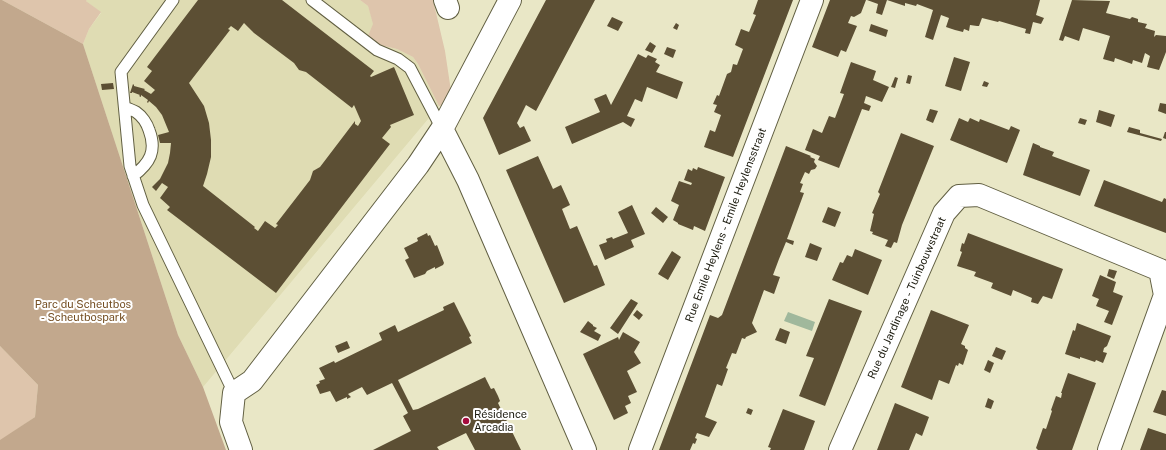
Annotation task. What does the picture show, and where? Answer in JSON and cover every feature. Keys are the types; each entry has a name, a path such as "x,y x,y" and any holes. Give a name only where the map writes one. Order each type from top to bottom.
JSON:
{"street":[{"path":"241,450 231,422 234,394 252,381 418,165 442,129 510,0"},
{"name":"Rue Emile Heylens - Emile Heylensstraat","path":"640,450 812,0"},
{"path":"442,129 468,180 585,450"},
{"name":"Rue du Jardinage - Tuinbouwstraat","path":"840,450 944,213 959,196 979,195 1160,270 1165,295"},
{"path":"1109,450 1165,295"}],"lane":[{"path":"173,0 121,72 130,166 143,205 234,394"},
{"path":"312,0 377,50 398,59 410,68 442,129"},
{"path":"125,107 137,113 147,125 153,140 153,150 150,159 143,169 133,176"}],"shaded area":[{"path":"2,0 87,0 86,1 101,12 89,29 83,44"},
{"path":"360,0 368,6 380,45 397,49 413,57 439,106 203,387 178,335 83,44 89,29 101,13 86,1"},
{"path":"360,0 433,0 445,51 451,91 442,105 439,106 413,57 397,49 380,45 368,36 373,24 368,6"},
{"path":"788,312 815,322 812,331 784,321"},
{"path":"0,346 38,385 35,417 0,441"}],"green space":[{"name":"Parc du Scheutbos - Scheutbospark","path":"0,0 83,44 178,335 203,387 226,450 0,450 0,440 35,417 38,385 0,346"}],"building":[{"path":"198,0 282,0 374,71 370,76 371,77 394,67 414,115 390,125 391,127 382,138 390,144 276,293 167,210 170,207 160,198 168,187 162,183 156,191 152,187 160,179 168,163 171,143 160,143 158,135 169,132 162,115 156,107 149,101 148,103 148,100 141,95 141,97 139,96 140,95 132,92 130,93 133,84 134,86 145,89 144,90 151,94 155,90 144,81 152,71 147,67","holes":["244,23 254,33 294,63 299,70 306,72 352,108 354,105 361,121 358,126 355,124 355,121 320,167 313,171 310,180 276,224 278,225 275,228 265,221 258,231 203,186 211,157 209,123 204,106 189,83 230,30 228,29 231,26 238,31"]},
{"path":"546,0 595,0 536,111 526,105 517,123 520,128 524,126 531,141 499,155 483,118"},
{"path":"758,0 793,0 733,157 704,147 710,130 715,132 721,115 714,112 717,105 713,104 717,95 719,96 727,74 731,72 733,64 737,65 743,49 735,45 741,29 749,32 756,15 753,14"},
{"path":"830,0 866,0 861,13 854,17 851,16 848,23 857,26 846,52 841,50 838,57 812,47"},
{"path":"867,0 887,0 882,15 876,13 878,4"},
{"path":"887,0 1040,0 1036,15 1044,18 1041,24 1033,22 1030,34 1025,33 1026,29 999,21 982,18 979,26 970,25 969,31 964,29 963,32 946,27 949,18 941,15 933,40 925,37 933,10 917,4 916,6 905,3 905,6"},
{"path":"1072,0 1110,1 1106,13 1130,19 1132,17 1138,19 1138,22 1147,24 1145,28 1155,31 1154,37 1156,35 1166,36 1166,52 1159,70 1147,67 1150,56 1145,53 1142,63 1133,60 1132,64 1115,58 1114,62 1103,59 1110,36 1083,28 1079,41 1065,36 1063,41 1059,40"},
{"path":"612,17 623,22 618,31 607,26"},
{"path":"676,23 679,25 677,30 673,28"},
{"path":"871,24 888,30 886,37 869,31"},
{"path":"650,42 656,46 652,53 645,50"},
{"path":"667,47 676,50 673,58 664,54"},
{"path":"638,54 646,58 648,55 657,59 655,62 660,65 656,72 683,82 677,99 647,87 642,102 635,99 627,116 635,119 631,127 623,122 572,144 565,127 600,112 594,99 606,94 611,105"},
{"path":"954,57 970,62 961,91 945,86"},
{"path":"851,62 876,71 873,80 889,87 882,102 866,96 864,103 871,106 869,111 862,109 839,168 818,160 820,156 805,150 813,129 822,133 829,116 835,118 844,94 840,93"},
{"path":"908,75 912,76 910,84 906,83"},
{"path":"895,77 898,78 895,88 891,87"},
{"path":"984,81 989,83 987,87 982,86"},
{"path":"113,83 114,89 102,90 101,84"},
{"path":"1160,103 1166,104 1166,114 1158,111"},
{"path":"930,109 938,111 933,123 926,120"},
{"path":"1099,110 1115,115 1111,127 1096,122"},
{"path":"959,118 968,122 970,118 979,122 980,119 1009,130 1011,126 1020,130 1007,163 950,140"},
{"path":"1080,118 1087,120 1085,125 1078,123"},
{"path":"1129,127 1140,130 1140,133 1162,139 1161,141 1127,132"},
{"path":"1166,132 1166,139 1163,138"},
{"path":"901,133 934,146 902,225 897,243 894,242 891,248 885,246 888,240 872,234 873,232 870,231 874,214 872,213 880,194 878,192"},
{"path":"1033,143 1054,152 1052,156 1090,170 1080,196 1023,175"},
{"path":"786,146 811,156 810,157 815,159 814,162 817,166 815,169 811,170 809,174 805,172 800,183 803,184 800,192 804,193 787,239 794,241 793,245 786,242 779,259 773,275 780,277 774,294 764,290 752,323 757,332 746,337 745,339 742,338 736,354 732,353 726,368 728,369 722,386 717,384 705,417 717,422 709,437 697,433 695,444 693,443 690,450 659,450 710,315 718,318 722,315"},
{"path":"538,156 553,189 561,185 570,205 562,209 570,229 577,226 594,266 597,265 605,285 564,303 506,170"},
{"path":"698,167 725,177 705,231 694,226 693,230 678,224 673,220 679,205 671,201 679,181 691,185 692,183 684,180 688,169 692,171 693,168 697,170"},
{"path":"1104,180 1162,202 1164,198 1166,199 1166,233 1094,206"},
{"path":"632,205 645,234 631,240 634,247 605,260 599,245 607,242 606,239 612,237 613,239 628,233 618,212"},
{"path":"656,207 668,217 663,223 651,213"},
{"path":"828,207 841,212 835,227 822,222"},
{"path":"427,233 428,236 430,235 435,246 437,245 444,263 435,269 435,267 427,271 425,274 414,278 405,260 409,258 404,248 418,241 417,238"},
{"path":"968,233 1063,269 1052,299 1043,296 1038,304 1031,302 1032,298 1013,290 1011,296 991,288 993,283 974,276 976,272 957,266 962,252 960,251 962,243 964,244"},
{"path":"810,243 822,248 817,261 805,257"},
{"path":"855,249 882,260 868,295 832,280 840,262 843,263 847,255 852,257"},
{"path":"672,251 681,257 668,280 658,274"},
{"path":"1109,269 1117,271 1114,279 1107,276"},
{"path":"1100,275 1116,282 1113,292 1123,296 1112,325 1104,322 1109,311 1096,306 1099,299 1092,296"},
{"path":"631,299 638,303 618,334 610,328"},
{"path":"829,299 862,311 825,406 799,396 814,358 806,356"},
{"path":"454,302 471,336 469,337 472,343 398,380 413,410 485,377 491,389 494,388 498,396 500,401 498,403 521,450 475,450 466,433 437,447 439,450 373,450 411,431 403,416 408,413 392,383 367,395 362,387 348,394 351,397 347,399 347,397 336,402 330,391 320,394 316,385 320,383 319,381 325,379 319,368 334,361 335,363 382,340 379,333 395,325 398,332 444,310 443,307"},
{"path":"637,310 643,315 639,320 633,315"},
{"path":"931,310 969,325 961,344 968,350 963,365 959,363 958,366 956,365 949,384 939,380 932,400 901,387"},
{"path":"588,321 597,328 594,331 601,335 598,341 580,332"},
{"path":"1077,323 1111,336 1107,346 1104,348 1103,352 1107,353 1103,363 1080,357 1080,359 1065,354 1073,330 1075,331"},
{"path":"780,328 790,332 786,344 775,340"},
{"path":"623,332 640,342 634,352 641,363 627,371 637,392 628,396 631,403 625,406 628,413 614,420 583,354 618,337 619,340"},
{"path":"347,341 350,348 338,353 335,346"},
{"path":"996,347 1006,351 1002,360 992,356"},
{"path":"988,360 994,363 990,373 984,370"},
{"path":"1068,373 1096,383 1072,450 1038,450 1036,448 1043,428 1046,429 1056,396 1061,398 1061,393"},
{"path":"1162,390 1166,391 1166,416 1153,412"},
{"path":"988,398 994,401 991,409 985,407"},
{"path":"895,403 929,417 922,436 916,433 909,450 877,450"},
{"path":"748,408 753,410 751,415 746,413"},
{"path":"783,409 815,421 804,450 770,450 771,448 768,447"},
{"path":"1148,428 1166,434 1166,450 1140,450"}],"place":[{"name":"Résidence Arcadia","path":"466,421"}]}
